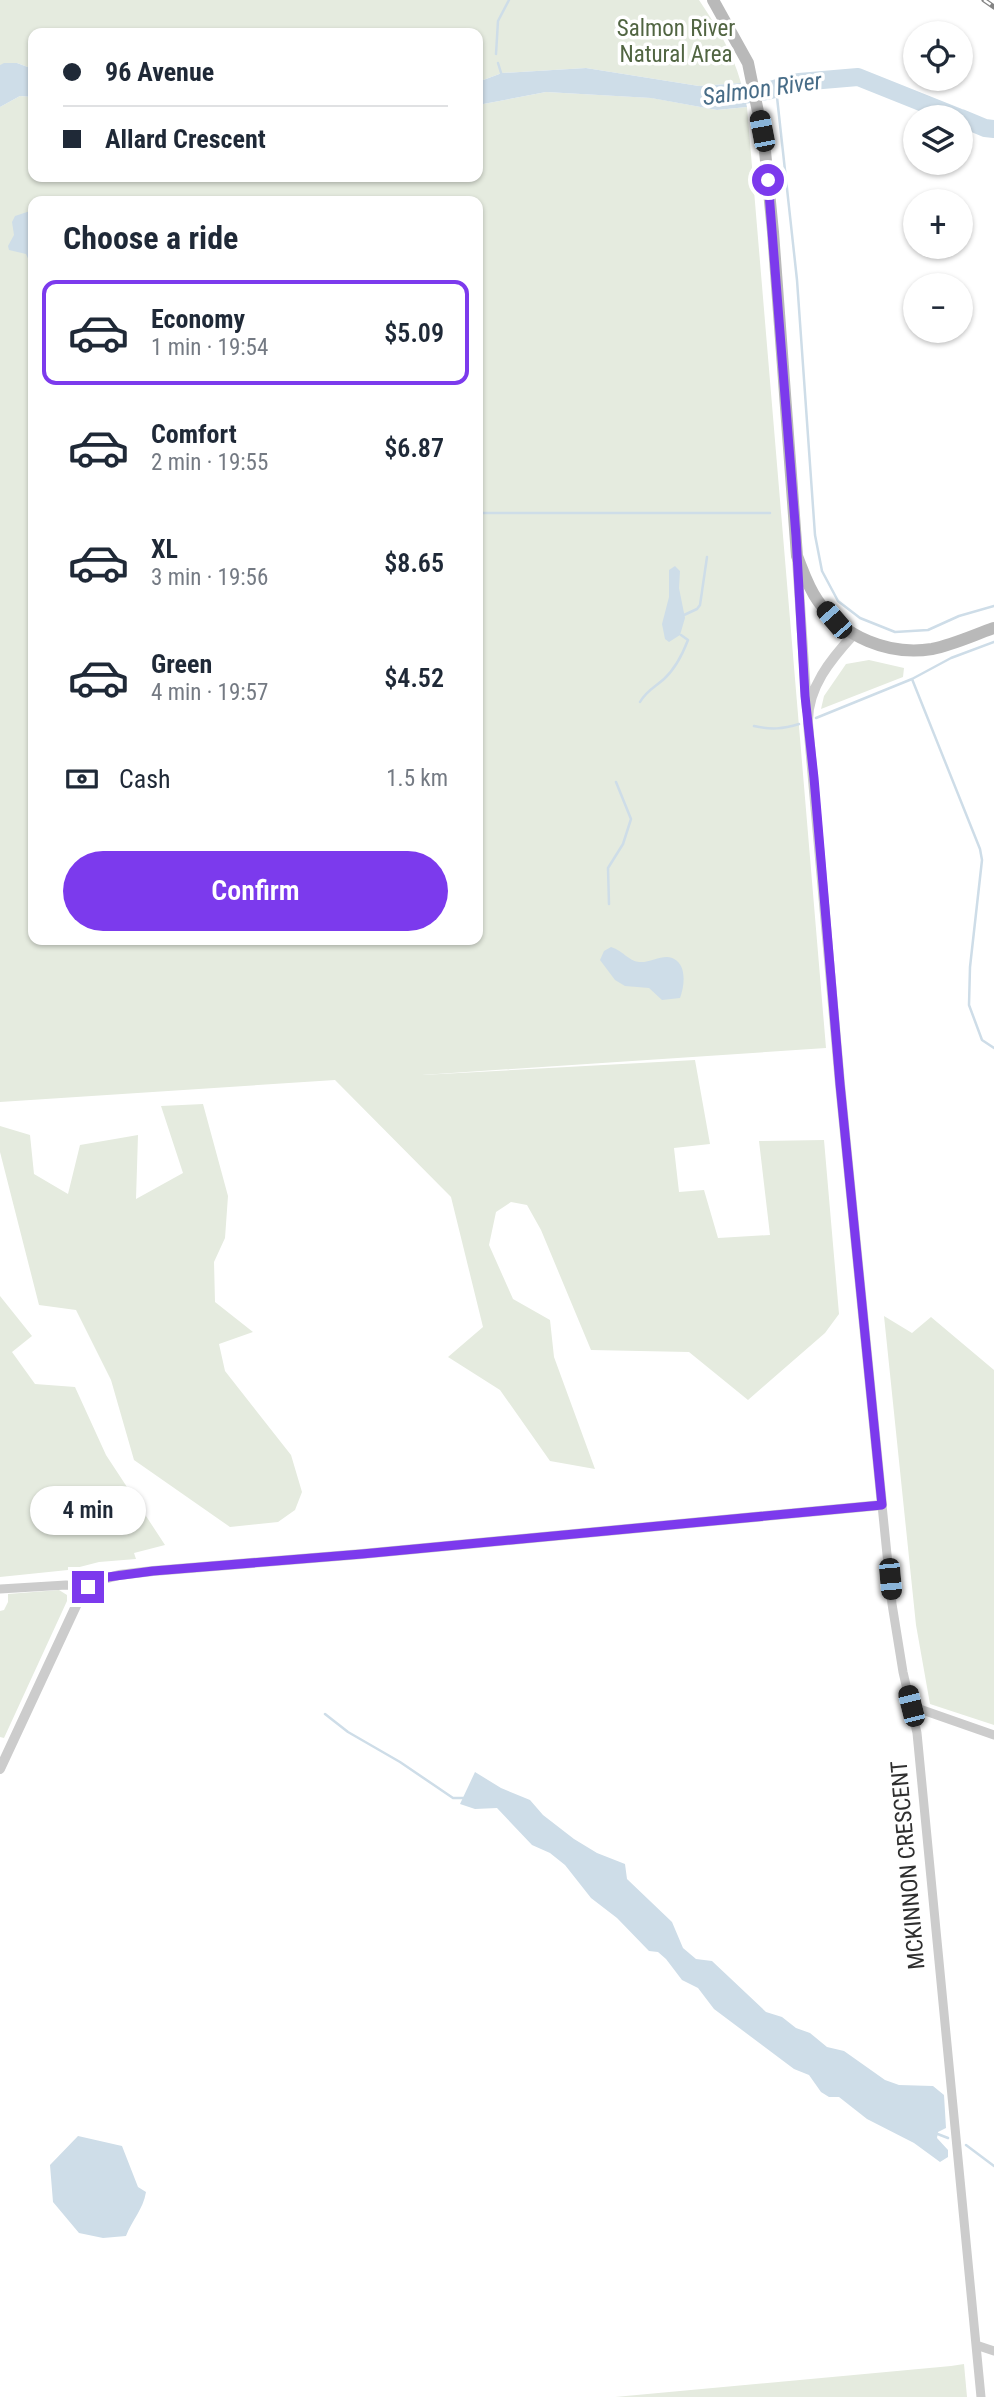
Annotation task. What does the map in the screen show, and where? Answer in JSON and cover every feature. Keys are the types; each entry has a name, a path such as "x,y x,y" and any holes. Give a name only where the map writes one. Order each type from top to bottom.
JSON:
{"main road":[{"path":"713,0 739,45 750,72 762,131 773,232 797,556 808,583 818,602 834,620 854,634 888,647 918,650 940,648 994,628"}],"street":[{"path":"797,556 808,716"},
{"name":"MCKINNON CRESCENT","path":"854,634 823,671 808,716 840,1084 892,1604 903,1672 917,1733 981,2397"},
{"path":"0,1769 79,1600 88,1587 108,1577 882,1505"},
{"path":"0,1589 88,1587"},
{"path":"911,1706 994,1735"},
{"path":"976,2344 994,2351"}],"green space":[{"name":"Salmon River Natural Area","path":"0,0 699,0 723,40 741,83 699,86 586,68 502,73 483,80 483,28 28,28 28,67 17,63 0,65"},
{"path":"546,92 652,98 717,110 747,107 826,1048 422,1075 695,1060 710,1144 674,1148 679,1192 704,1190 718,1238 770,1235 759,1141 824,1140 839,1314 825,1333 748,1400 689,1352 591,1350 541,1230 527,1205 511,1202 496,1212 489,1245 513,1299 550,1320 554,1357 595,1469 550,1461 500,1390 448,1357 483,1327 451,1197 335,1080 0,1102 0,107 20,96 28,97 28,182 483,182 483,104"},
{"path":"869,660 904,668 903,677 821,709 824,696 846,664"},
{"path":"203,1104 228,1196 225,1238 214,1262 215,1302 253,1332 219,1344 225,1371 291,1455 302,1492 295,1510 278,1522 230,1527 134,1460 111,1380 76,1310 39,1305 0,1152 0,1126 30,1135 34,1174 68,1194 80,1145 138,1135 136,1199 183,1173 161,1106"},
{"path":"0,1296 32,1336 12,1352 35,1384 75,1387 106,1455 165,1545 134,1553 136,1559 0,1577"},
{"path":"884,1316 912,1333 931,1317 994,1370 994,1725 930,1704 916,1625"},
{"path":"59,1590 67,1595 67,1601 4,1738 0,1737 0,1611 4,1610 8,1602 8,1594"},
{"path":"964,2364 967,2397 615,2397 951,2366"}],"shaded area":[{"path":"17,63 28,67 28,97 20,96 0,107 0,65"},
{"name":"Salmon River","path":"586,68 699,86 741,83 747,107 717,110 651,98 546,92 483,104 483,80 502,73"},
{"path":"28,212 28,258 26,254 9,250 8,246 14,235 12,222 15,216"},
{"path":"675,566 680,571 679,588 685,618 680,635 669,642 665,639 662,624 669,597 669,570"},
{"path":"611,947 639,962 667,957 679,962 683,973 680,998 662,1000 649,988 625,986 615,980 600,960 604,951"},
{"path":"475,1772 501,1788 530,1800 543,1815 574,1839 597,1853 625,1864 627,1879 672,1922 683,1948 696,1959 712,1961 766,2012 782,2017 796,2028 810,2033 827,2047 844,2051 885,2080 899,2085 933,2086 944,2095 946,2128 938,2132 937,2138 948,2150 948,2157 940,2162 914,2143 867,2119 839,2097 829,2097 821,2092 809,2075 794,2069 714,2009 698,1988 682,1980 658,1952 649,1951 617,1918 591,1898 565,1865 550,1853 532,1845 497,1808 475,1809 460,1804"},
{"path":"78,2136 122,2146 138,2187 146,2192 126,2236 103,2238 79,2233 53,2202 50,2165"}],"waterway":[{"path":"496,54 498,21 509,0"},
{"path":"498,63 502,76"},
{"name":"Salmon River","path":"720,99 799,82 858,77 928,105"},
{"path":"776,88 797,280 815,535 822,571 838,601 860,618 895,632 928,630 959,616 994,606"},
{"name":"Salmon River","path":"973,123 994,129"},
{"path":"483,513 770,513"},
{"path":"684,615 700,605 707,557"},
{"path":"640,702 668,675 678,661 688,640 681,635"},
{"path":"816,718 912,679 951,658 994,642"},
{"path":"912,679 980,849 982,860 970,967 969,1005 982,1040 994,1048"},
{"path":"754,726 777,728 799,724"},
{"path":"609,904 608,868 623,844 631,819 616,782"},
{"path":"325,1714 348,1732 400,1762 453,1798 465,1798"},
{"path":"935,2133 948,2138"},
{"path":"966,2145 994,2166"}],"railway":[{"path":"984,0 994,7"}],"route":[{"path":"88,1587 108,1577 153,1571 882,1505 805,696 796,536 768,180"}]}
